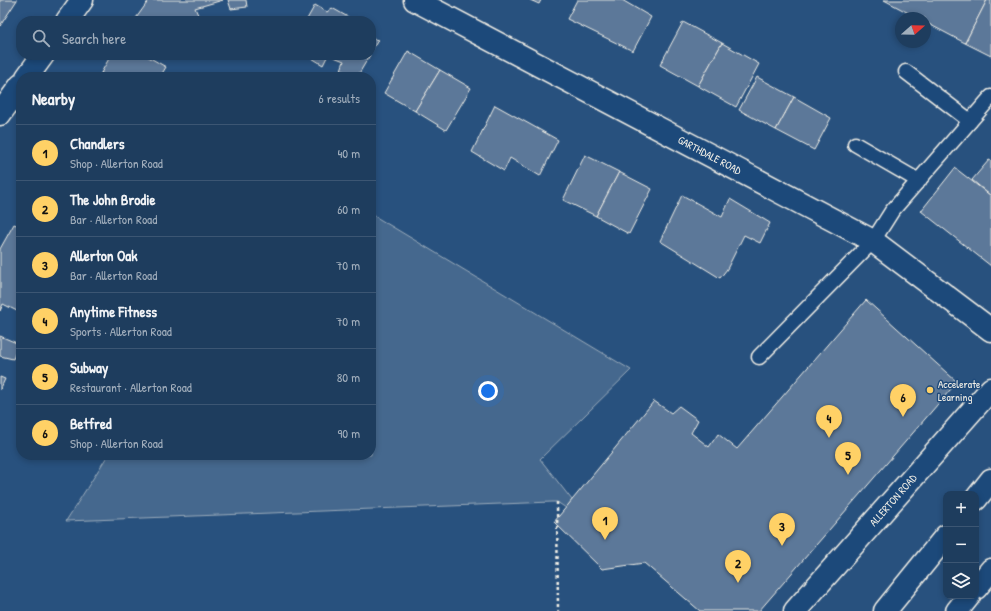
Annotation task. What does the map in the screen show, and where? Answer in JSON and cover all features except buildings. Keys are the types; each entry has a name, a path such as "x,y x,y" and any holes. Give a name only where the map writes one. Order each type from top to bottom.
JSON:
{"street":[{"path":"71,16 82,0"},
{"name":"GARTHDALE ROAD","path":"415,0 873,241 991,330"},
{"path":"30,72 39,60"},
{"path":"0,114 16,92"},
{"name":"ALLERTON ROAD","path":"796,611 991,389"},
{"path":"979,495 991,480"},
{"path":"885,611 943,540"},
{"path":"957,611 967,599"}],"lane":[{"path":"906,72 970,121"},
{"path":"759,357 873,241 892,211 991,97"},
{"path":"855,144 918,181"}],"path":[{"path":"557,502 558,611"}],"shaded area":[{"path":"376,217 631,370 540,459 572,500 566,508 557,502 552,502 66,521 105,460 376,460"}],"place":[{"name":"Accelerate Learning","path":"930,390"},
{"name":"Betfred","path":"903,417"},
{"name":"Anytime Fitness","path":"829,438"},
{"name":"Subway","path":"848,475"},
{"name":"Chandlers","path":"605,540"},
{"name":"Allerton Oak","path":"782,546"},
{"name":"The John Brodie","path":"738,583"}]}
